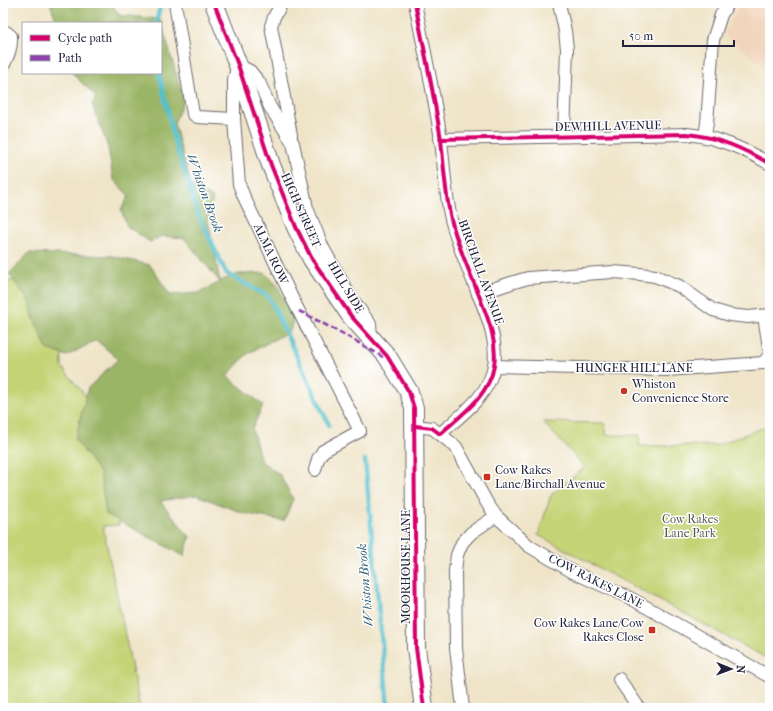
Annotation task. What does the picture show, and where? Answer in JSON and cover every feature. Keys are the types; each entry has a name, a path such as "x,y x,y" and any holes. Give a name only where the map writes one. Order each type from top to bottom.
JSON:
{"street":[{"path":"175,3 193,114 197,118 234,119"},
{"name":"HIGH STREET","path":"214,3 238,65 271,165 296,227 312,259 330,287 351,316 387,356 409,392 414,408 415,426"},
{"name":"HILL SIDE","path":"282,3 271,26 307,208 323,248 350,296 370,324 372,339"},
{"name":"BIRCHALL AVENUE","path":"415,3 440,139 450,217 457,241 487,314 492,333 494,352 494,366 489,381 479,397 440,434"},
{"path":"559,3 567,49 564,136"},
{"path":"705,136 712,40 721,15 728,3"},
{"path":"3,33 6,32 11,36 12,42 7,59 3,66"},
{"name":"ALMA ROW","path":"238,65 234,79 234,119 239,184 292,298 360,431 324,451 318,459 316,470"},
{"name":"HILL SIDE","path":"238,65 250,71 259,82 270,107 293,143"},
{"name":"DEWHILL AVENUE","path":"440,139 688,134 705,136 728,143 770,164"},
{"path":"478,294 528,278 613,272 640,274 655,276 679,286 714,310 730,315 748,317 767,316"},
{"name":"HUNGER HILL LANE","path":"494,366 667,370 763,363 770,355 767,316"},
{"name":"COW RAKES LANE","path":"415,426 432,428 456,447 486,503 496,516 529,546 573,572 632,599 770,677"},
{"name":"MOORHOUSE LANE","path":"415,426 416,648 424,708"},
{"path":"463,708 456,648 456,555 462,543 471,533 496,516"},
{"path":"619,679 639,708"}],"shaded area":[{"path":"739,3 770,3 770,71 724,35"}],"green space":[{"path":"50,3 111,3 119,15 160,19 161,22 57,22"},
{"path":"162,26 184,100 174,123 191,185 213,198 208,221 220,281 239,274 265,273 278,286 293,320 290,331 247,354 227,376 263,405 252,429 261,461 280,475 293,499 284,521 243,513 196,495 160,501 190,537 184,556 106,514 100,473 75,439 88,388 118,359 96,340 67,356 47,349 34,319 29,301 9,274 29,253 112,256 150,265 170,295 199,293 220,282 184,238 162,236 150,242 127,226 121,210 129,196 113,179 108,147 92,104 96,97 73,74 162,74"},
{"path":"60,279 62,367 106,421 119,508 119,525 103,526 140,708 3,708 3,281"},
{"name":"Cow Rakes Lane Park","path":"543,422 605,423 606,435 640,435 639,446 717,445 770,425 770,660 538,535 551,495 585,467"}],"waterway":[{"name":"Whiston Brook","path":"156,22 161,3"},
{"name":"Whiston Brook","path":"159,74 174,139 198,214 226,273 269,297 329,425"},
{"name":"Whiston Brook","path":"365,460 388,708"}],"marked path":[{"path":"299,311 385,358"}],"cycle path":[{"path":"214,3 238,65 271,165 296,227 312,259 351,316 387,356 409,392 414,408 416,648 424,708"},
{"path":"415,3 441,140 446,189 453,228 491,328 495,356 491,377 486,387 473,404 457,420 440,434 432,428 415,426"},
{"path":"440,139 687,134 730,144 770,164"}],"place":[{"name":"Whiston Convenience Store","path":"624,391"},
{"name":"Cow Rakes Lane/Birchall Avenue","path":"487,477"},
{"name":"Cow Rakes Lane/Cow Rakes Close","path":"652,630"}]}
